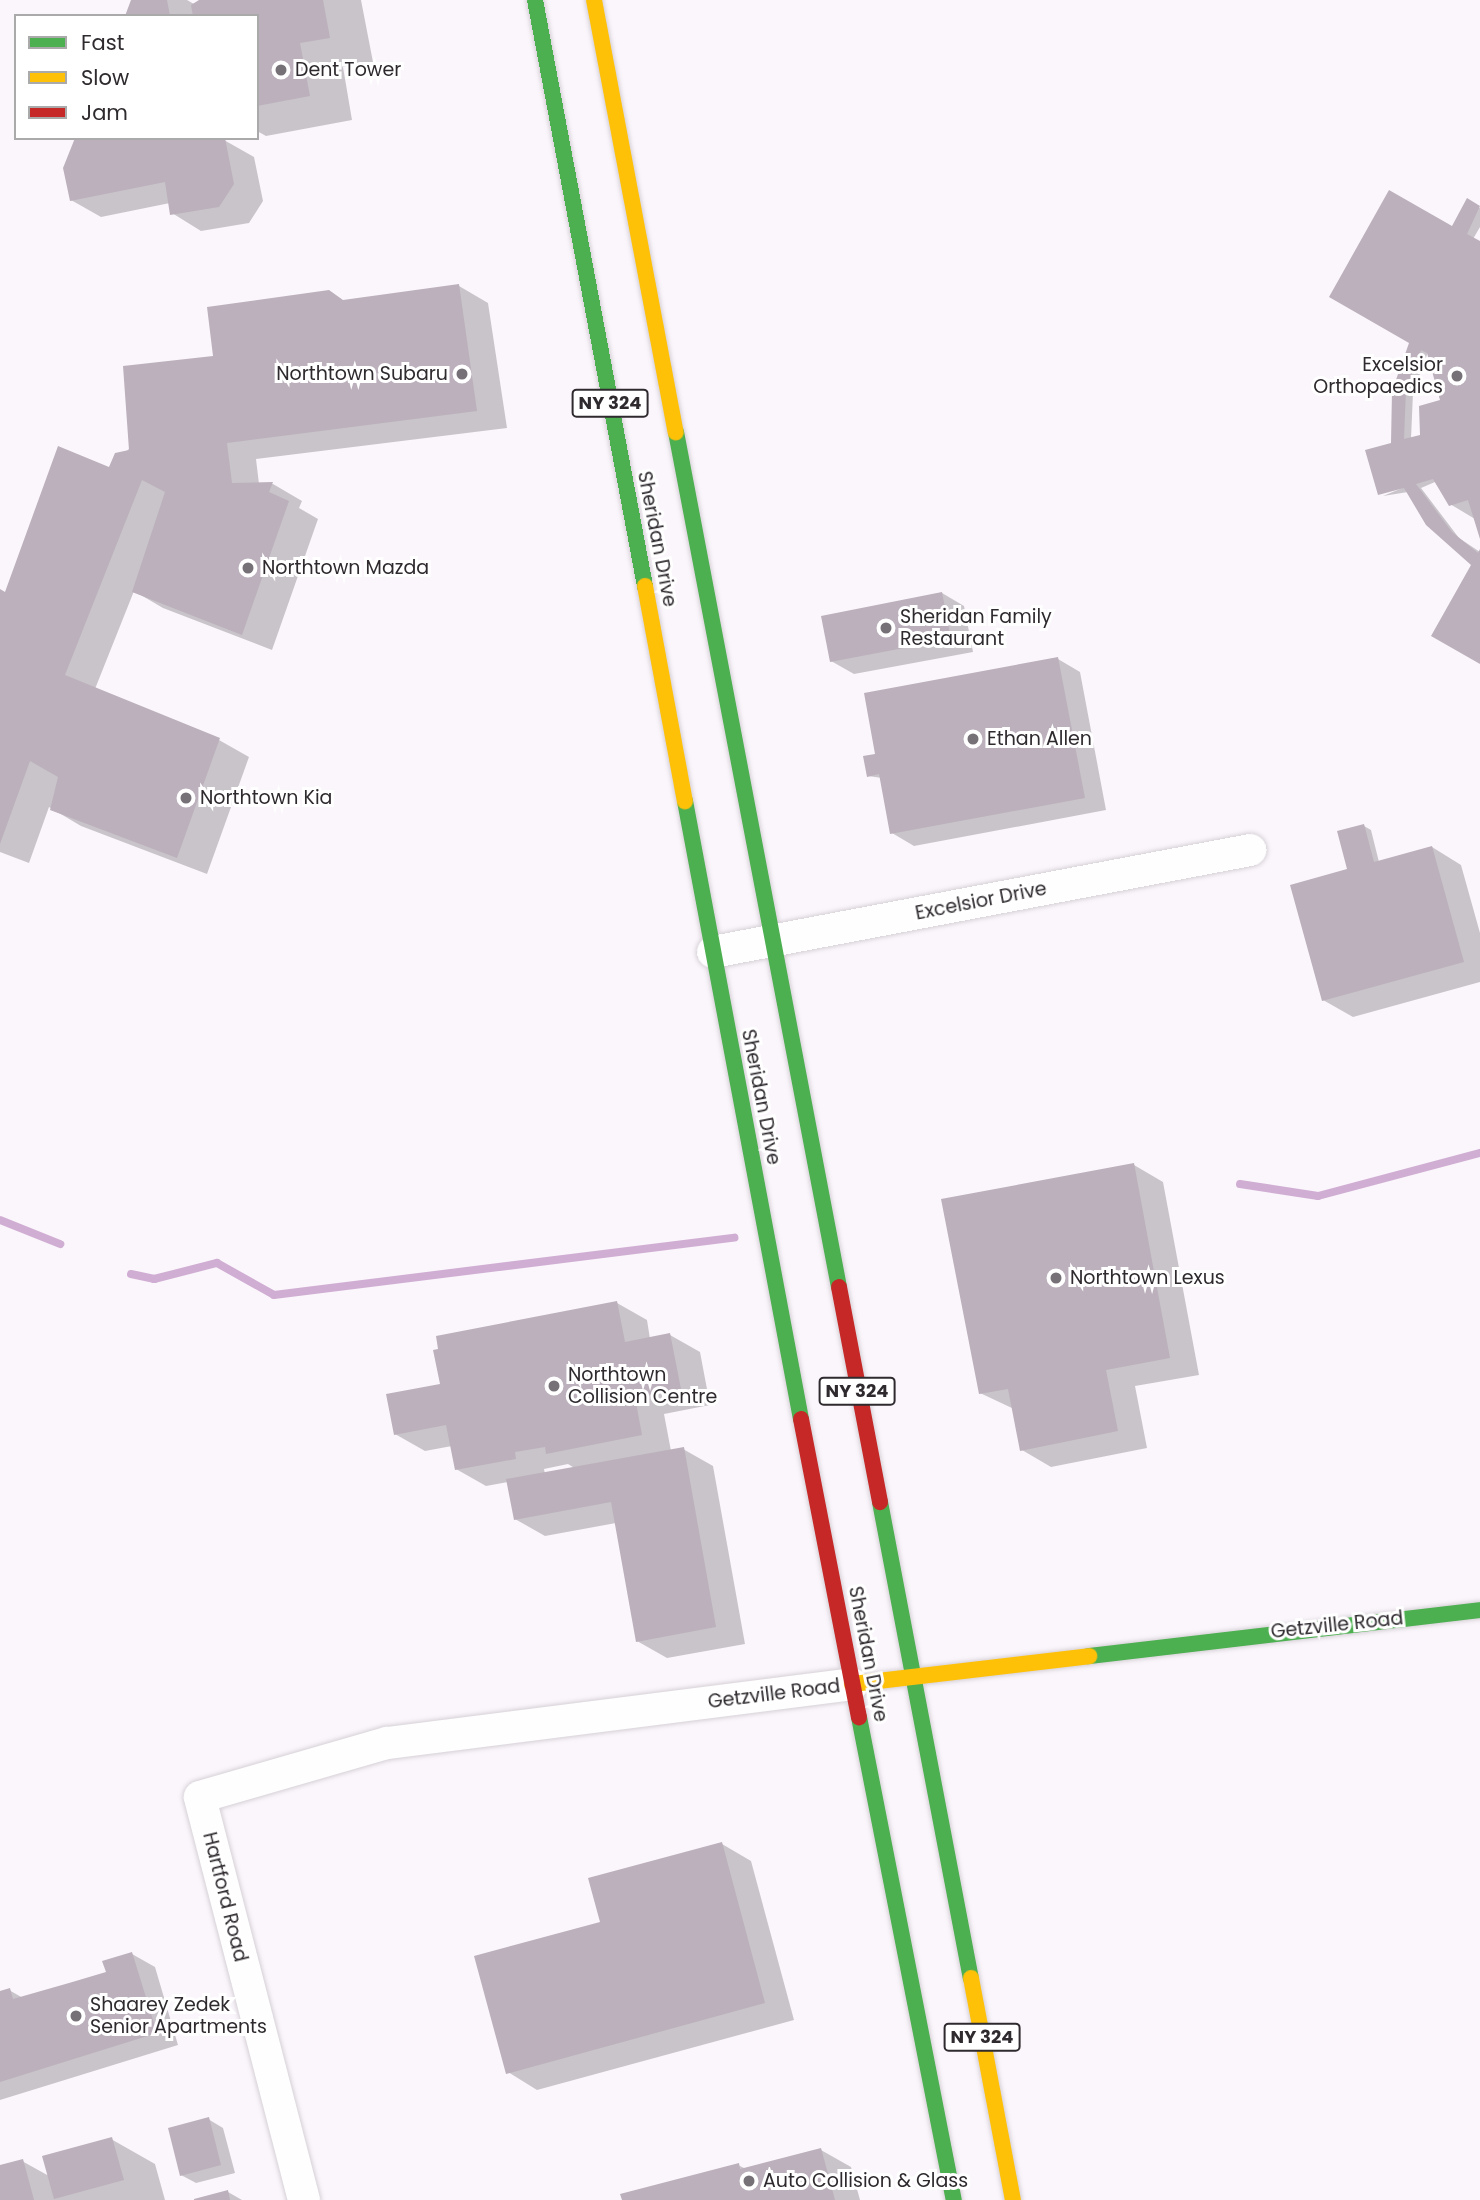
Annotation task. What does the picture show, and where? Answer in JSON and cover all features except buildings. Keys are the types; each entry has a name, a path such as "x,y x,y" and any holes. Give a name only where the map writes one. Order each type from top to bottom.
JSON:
{"main road":[{"name":"Sheridan Drive","path":"535,0 852,1684 954,2200"},
{"name":"Sheridan Drive","path":"594,0 910,1676 1013,2200"},
{"name":"Getzville Road","path":"852,1684 1480,1610"}],"street":[{"name":"Excelsior Drive","path":"713,952 1250,850"},
{"name":"Getzville Road","path":"200,1797 387,1743 852,1684"},
{"name":"Hartford Road","path":"200,1797 304,2200"}],"waterway":[{"path":"1240,1184 1318,1196 1480,1153"},
{"path":"0,1220 60,1244"},
{"path":"131,1274 154,1279 217,1263 274,1295 734,1238"}],"traffic: fast":[{"path":"535,0 645,586"},
{"path":"676,432 839,1287"},
{"path":"685,801 801,1419"},
{"path":"880,1502 971,1978"},
{"path":"1089,1656 1480,1610"},
{"path":"859,1717 954,2200"}],"traffic: slow":[{"path":"594,0 676,432"},
{"path":"645,586 685,801"},
{"path":"852,1684 1089,1656"},
{"path":"971,1978 1013,2200"}],"traffic: jam":[{"path":"839,1287 880,1502"},
{"path":"801,1419 859,1717"}],"place":[{"name":"Dent Tower","path":"281,70"},
{"name":"Northtown Subaru","path":"462,374"},
{"name":"Excelsior Orthopaedics","path":"1457,376"},
{"name":"Northtown Mazda","path":"248,568"},
{"name":"Sheridan Family Restaurant","path":"886,628"},
{"name":"Ethan Allen","path":"973,739"},
{"name":"Northtown Kia","path":"186,798"},
{"name":"Northtown Lexus","path":"1056,1278"},
{"name":"Northtown Collision Centre","path":"554,1386"},
{"name":"Shaarey Zedek Senior Apartments","path":"76,2016"},
{"name":"Auto Collision & Glass","path":"749,2181"}]}
